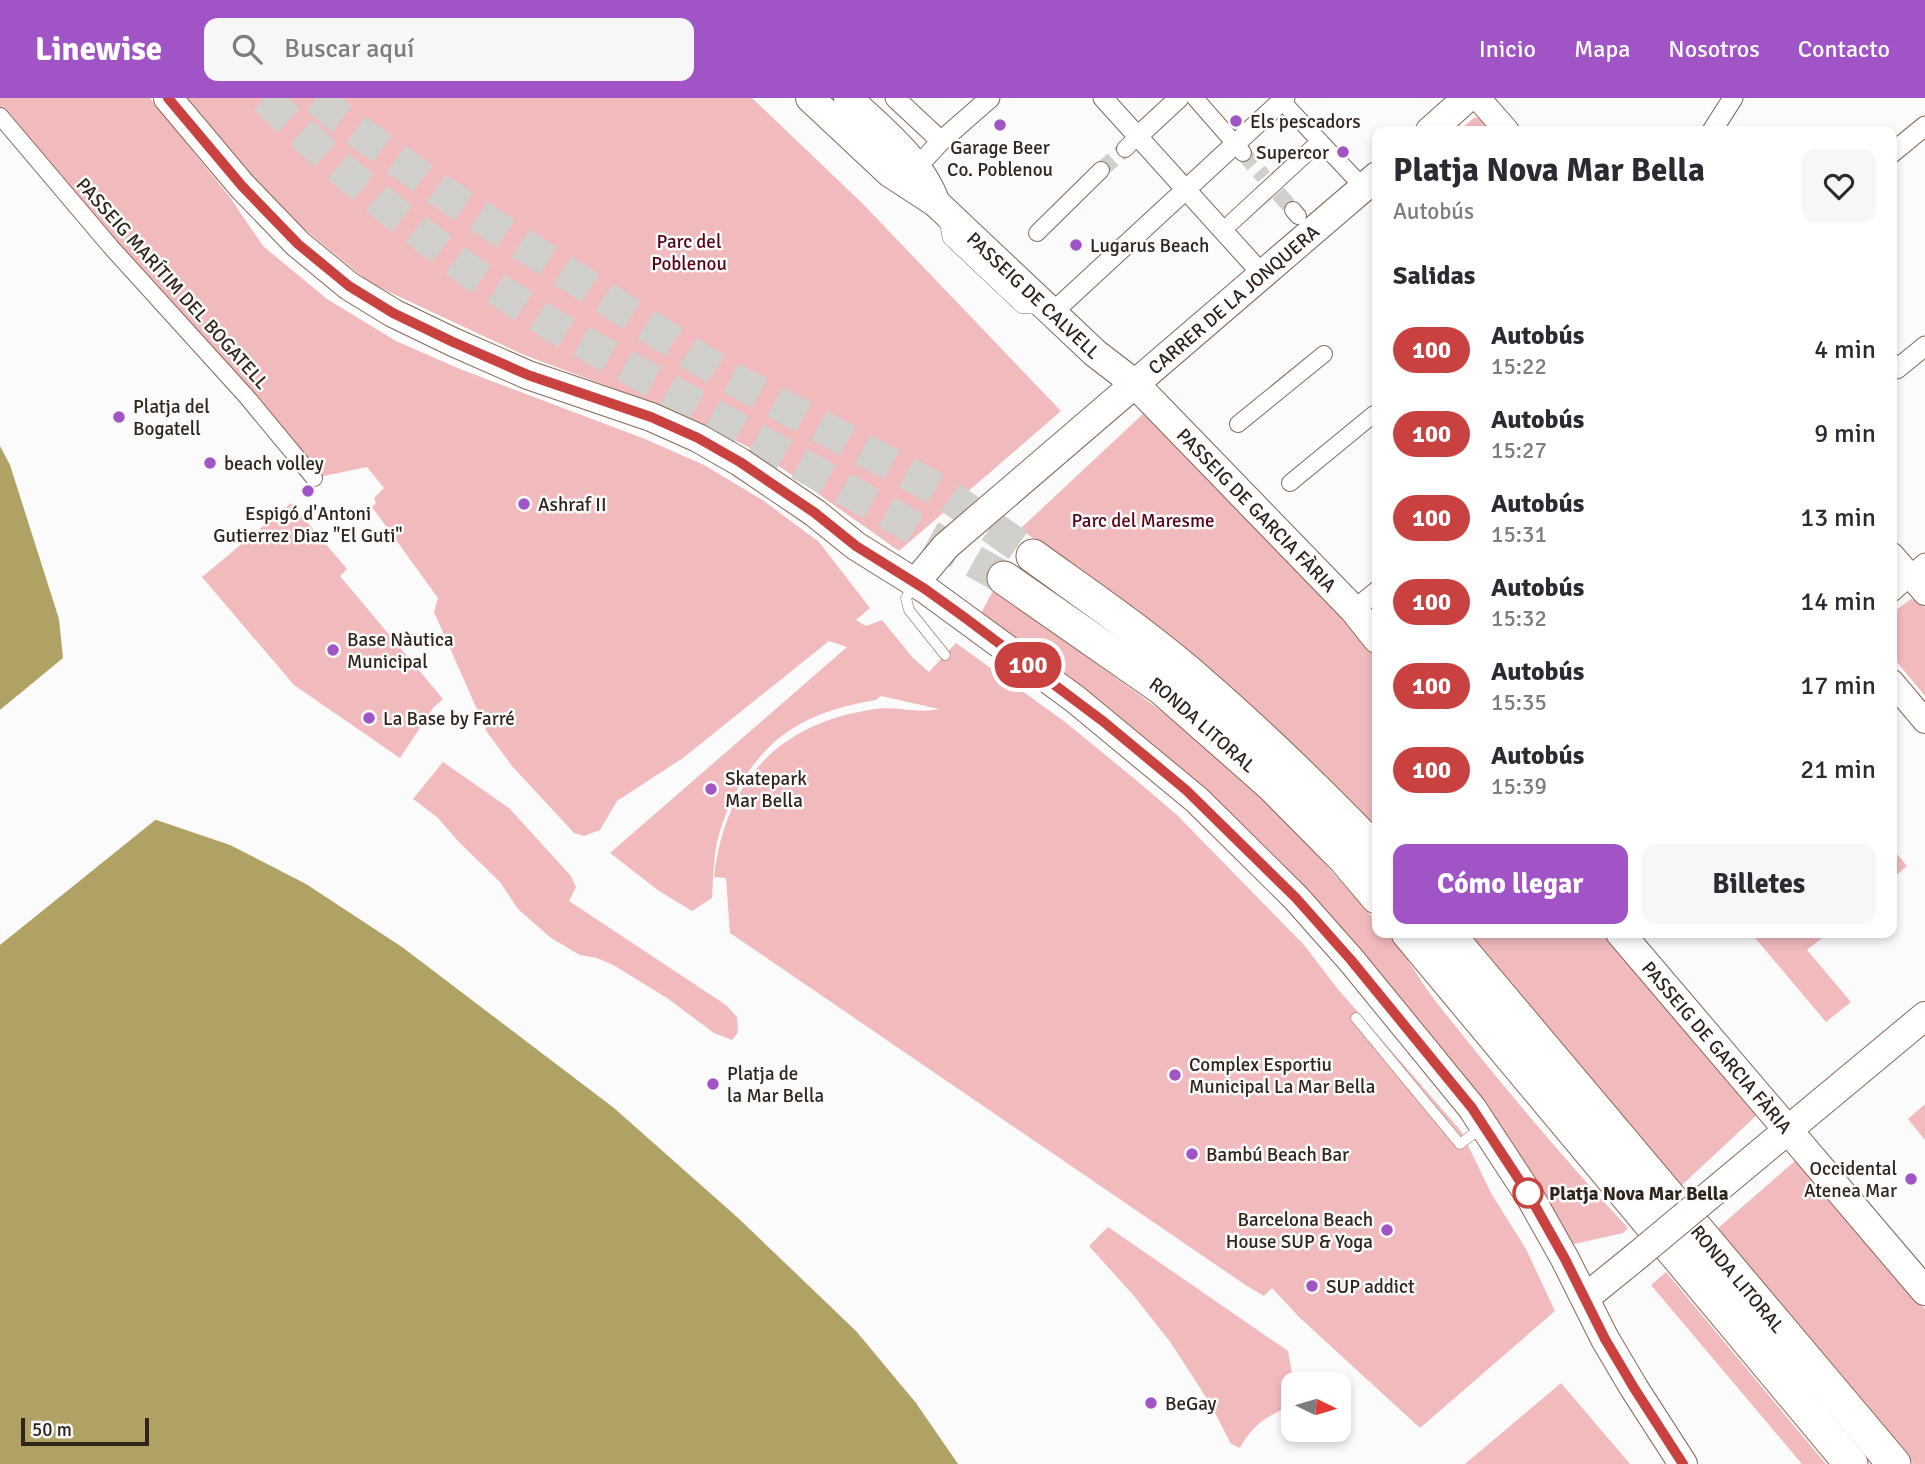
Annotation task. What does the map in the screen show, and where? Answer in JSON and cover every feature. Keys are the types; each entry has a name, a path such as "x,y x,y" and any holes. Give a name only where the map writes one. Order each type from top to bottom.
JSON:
{"highway":[{"name":"RONDA LITORAL","path":"1033,556 1143,636 1202,684 1307,780 1372,847"},
{"name":"RONDA LITORAL","path":"1004,578 1163,689 1272,785 1345,859 1372,891"},
{"name":"RONDA LITORAL","path":"1412,938 1851,1464"},
{"name":"RONDA LITORAL","path":"1451,938 1894,1464"}],"main road":[{"path":"168,98 242,186 298,244 349,286 393,313 528,375 651,417 698,438 785,492 856,546 915,583 1104,722 1219,821 1274,875 1351,960 1484,1126 1529,1195 1634,1388 1683,1464"},
{"name":"PASSEIG DE CALVELL","path":"810,98 890,173 939,206 1095,353 1134,383"},
{"name":"PASSEIG DE CALVELL","path":"848,98 917,167 929,183 939,206"},
{"path":"1437,126 1467,98"},
{"name":"CARRER DE LA JONQUERA","path":"915,583 946,546 1371,182"},
{"name":"PASSEIG DE GARCIA FÀRIA","path":"1134,383 1354,610 1372,633"},
{"path":"1095,419 1132,411 1171,421"},
{"name":"PASSEIG DE GARCIA FÀRIA","path":"1624,938 1925,1291"},
{"path":"1585,1298 1925,1016"}],"street":[{"path":"895,98 941,141"},
{"path":"917,167 941,141 990,98"},
{"path":"1103,98 1131,142 1186,188 1263,275"},
{"path":"1131,142 1179,98"},
{"path":"1195,98 1239,148"},
{"path":"1478,98 1503,126"},
{"path":"1715,126 1733,98"},
{"path":"1050,311 1186,188 1239,148 1282,99 1320,141 1371,182"},
{"name":"PASSEIG MARÍTIM DEL BOGATELL","path":"0,116 110,246 246,396 314,478"},
{"path":"1897,149 1925,126"},
{"path":"1232,222 1320,141"},
{"path":"1037,233 1101,170"},
{"path":"1897,369 1925,346"},
{"path":"1238,424 1324,354"},
{"path":"1290,483 1372,416"},
{"path":"1897,561 1913,581"},
{"path":"1354,610 1372,595"},
{"path":"1897,688 1925,721"}],"lane":[{"path":"915,583 906,598 909,610 945,655"},
{"path":"1356,1018 1460,1144 1484,1126"}],"green space":[{"path":"0,98 150,98 229,196 263,246 327,299 396,341 704,465 764,501 819,542 870,608 856,620 866,626 882,620 913,658 929,672 956,643 1065,722 1177,815 1304,945 1337,988 1461,1131 1491,1193 1526,1249 1555,1311 1420,1428 1299,1317 1272,1288 1264,1296 1244,1284 730,933 726,878 714,877 720,843 731,812 745,785 763,762 785,743 811,728 841,716 883,708 924,711 939,709 881,696 876,700 821,714 790,730 776,741 751,769 731,802 718,838 714,861 712,898 692,911 659,891 610,853 847,647 829,641 683,758 617,801 600,830 584,836 574,833 512,766 487,732 434,612 438,598 372,507 376,503 374,498 384,488 367,467 314,478 0,113"},
{"name":"Parc del Poblenou","path":"187,98 752,98 863,204 1061,411 899,551 759,452 668,409 524,355 370,283 275,205"},
{"path":"1475,117 1488,126 1464,126"},
{"name":"Parc del Maresme","path":"1144,413 1343,617 1372,651 1372,826 1135,610 1020,529"},
{"name":"Base Nàutica Municipal","path":"291,503 347,569 340,576 443,699 433,708 400,758 294,685 202,577"},
{"path":"994,589 1186,729 1257,788 1372,916 1372,938 1391,938 1437,1003 1483,1061 1628,1228 1623,1233 1570,1245 1229,815 1161,751 980,615"},
{"path":"1911,599 1919,601 1925,608 1925,696 1897,662 1897,609"},
{"path":"443,762 509,808 571,876 576,887 569,901 726,1005 737,1017 738,1032 732,1040 714,1033 667,998 615,966 597,958 580,955 551,938 518,909 500,882 437,817 413,799"},
{"path":"1897,854 1907,866 1897,875"},
{"path":"1470,938 1613,938 1758,1114 1681,1186"},
{"path":"1755,938 1822,938 1807,950 1851,1002 1826,1022"},
{"path":"1925,1104 1925,1140 1908,1119"},
{"path":"1796,1160 1815,1178 1925,1309 1925,1464 1913,1464 1717,1229"},
{"path":"1108,1227 1288,1351 1292,1372 1281,1372 1281,1410 1262,1421 1240,1448 1231,1444 1211,1405 1171,1343 1089,1246"},
{"path":"1666,1272 1826,1464 1802,1464 1651,1285"},
{"path":"1561,1383 1630,1464 1465,1464"}],"shaded area":[{"path":"0,446 10,465 59,619 63,658 0,710"},
{"path":"136,813 230,845 306,884 402,947 614,1108 737,1217 856,1331 916,1403 958,1464 0,1464 0,930"}],"pier":[{"path":"67,656 65,661 0,713 0,710"},
{"path":"137,809 159,817 0,945 0,930 5,925 3,923"}],"tunnel":[{"path":"265,98 333,162 392,211 471,272 554,326 1004,578"},
{"path":"317,98 340,118 439,190 718,371 944,493 1033,556"},
{"path":"1101,170 1125,149"},
{"path":"1243,153 1264,177"},
{"path":"1278,193 1293,210"}],"bus line":[{"name":"100","path":"168,98 242,186 298,244 349,286 393,313 453,342 528,375 651,417 698,438 740,462 815,513 856,546 964,617 1075,699 1186,790 1296,898 1351,960 1472,1108 1529,1195 1605,1339 1683,1464"}],"place":[{"name":"Els pescadors","path":"1236,121"},
{"name":"Garage Beer Co. Poblenou","path":"1000,125"},
{"name":"Supercor","path":"1343,152"},
{"name":"Lugarus Beach","path":"1076,245"},
{"name":"Platja del Bogatell","path":"119,417"},
{"name":"beach volley","path":"210,463"},
{"name":"Espigó d'Antoni Gutierrez Diaz \"El Guti\"","path":"308,491"},
{"name":"Ashraf II","path":"524,504"},
{"name":"Base Nàutica Municipal","path":"333,650"},
{"name":"La Base by Farré","path":"369,718"},
{"name":"Skatepark Mar Bella","path":"711,789"},
{"name":"Complex Esportiu Municipal La Mar Bella","path":"1175,1075"},
{"name":"Platja de la Mar Bella","path":"713,1084"},
{"name":"Bambú Beach Bar","path":"1192,1154"},
{"name":"Occidental Atenea Mar","path":"1911,1179"},
{"name":"Platja Nova Mar Bella","path":"1528,1193"},
{"name":"Barcelona Beach House SUP & Yoga","path":"1387,1230"},
{"name":"SUP addict","path":"1312,1286"},
{"name":"BeGay","path":"1151,1403"}]}
